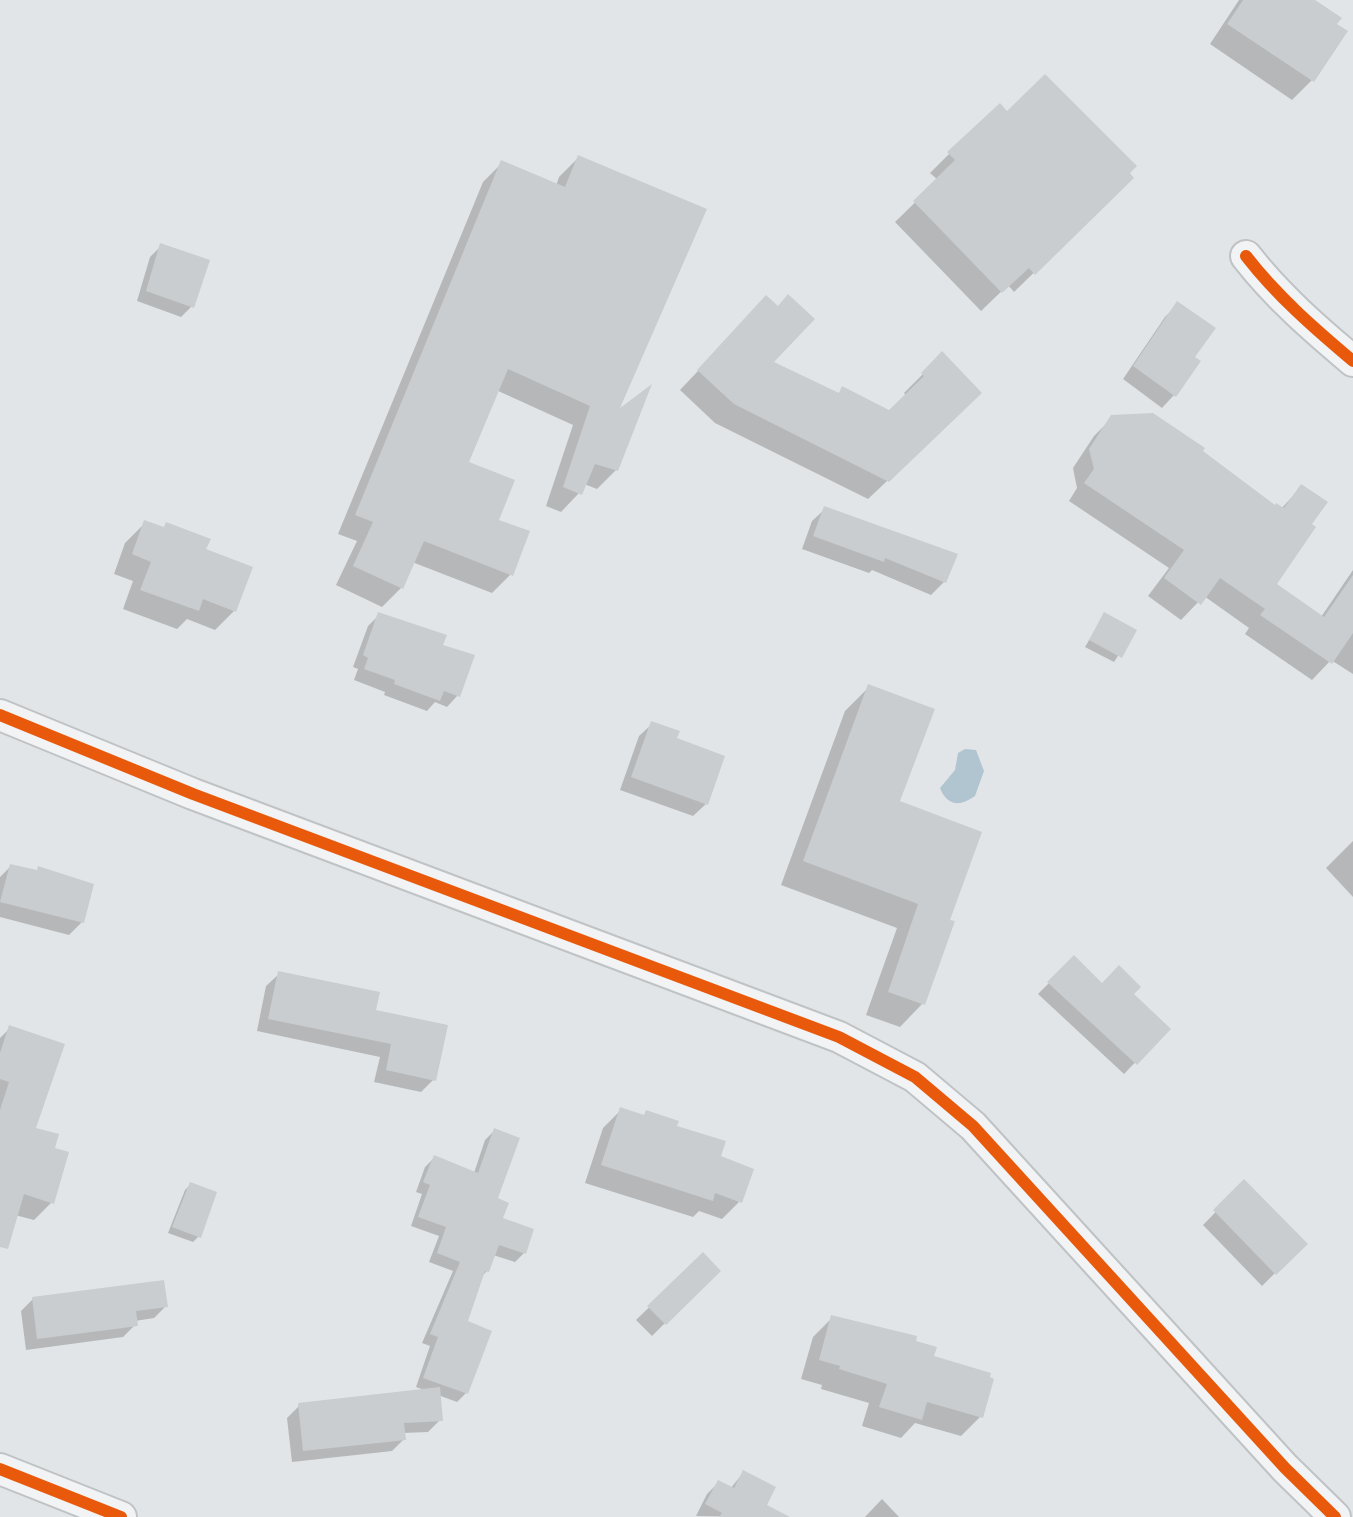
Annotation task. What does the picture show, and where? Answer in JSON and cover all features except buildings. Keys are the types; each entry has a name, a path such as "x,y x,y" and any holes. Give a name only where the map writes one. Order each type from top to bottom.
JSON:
{"street":[{"path":"1246,256 1276,291 1353,361"},
{"path":"0,715 194,794 839,1036 915,1077 973,1126 1285,1468 1335,1517"},
{"path":"0,1469 121,1517"}],"water":[{"path":"976,750 984,771 975,796 954,803 940,788 955,770 958,753"}],"cycle path":[{"path":"1246,256 1283,298 1353,361"},
{"path":"0,715 193,794 839,1037 915,1077 973,1126 1285,1468 1335,1517"},
{"path":"0,1469 121,1517"}]}
